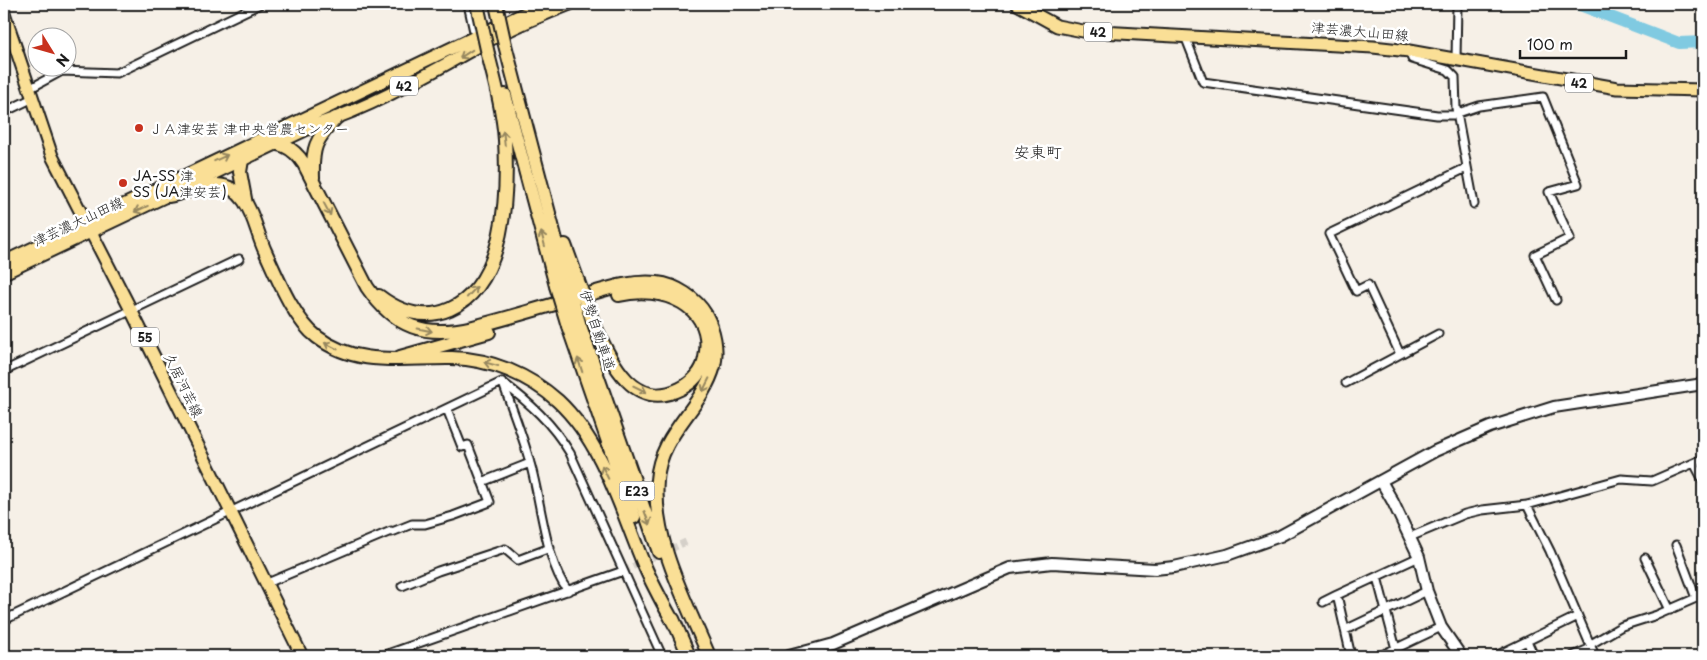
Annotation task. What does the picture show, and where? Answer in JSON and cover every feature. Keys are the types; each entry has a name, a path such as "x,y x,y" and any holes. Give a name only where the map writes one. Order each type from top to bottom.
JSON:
{"highway":[{"path":"367,287 405,311 433,314 446,311 463,301 485,277 498,238 506,180 505,139 491,53 477,4"},
{"name":"伊勢自動車道","path":"482,4 491,53 567,283 574,324 642,541 688,656"},
{"path":"392,360 592,301 641,291 672,296 694,314 705,336 706,351 704,364 696,377 677,391 657,394 641,390 626,380 616,369 593,322 567,283 496,4"},
{"path":"313,181 312,161 315,143 336,118"},
{"path":"246,204 240,172 242,160 258,141 280,142 290,146 298,154 313,181 367,287 384,309 402,323 425,330 441,332 473,327 634,283 669,285 697,304 712,328 716,350 714,366 704,390 667,443 659,464 656,494 660,523 670,564 709,656"},
{"path":"169,196 216,185 230,189 246,204 255,220 264,248 301,321 325,343 346,353 371,359 450,358 491,364 528,379 557,401 576,422 602,465 658,595 676,627"},
{"name":"伊勢自動車道","path":"574,324 644,512 702,656"}],"main road":[{"name":"津芸濃大山田線","path":"4,273 88,226 258,141 544,4"},
{"name":"津芸濃大山田線","path":"4,262 88,226 169,196 456,60 479,46 533,19 570,4"},
{"name":"津芸濃大山田線","path":"1017,4 1044,20 1070,29 1310,42 1409,51 1456,56 1617,88 1703,90"},
{"name":"久居河芸線","path":"4,13 52,156 131,310 302,656"}],"street":[{"path":"4,112 62,71 117,72 260,4"},
{"path":"468,4 475,36"},
{"path":"1456,4 1456,56"},
{"path":"1185,36 1203,82 1437,115 1458,114 1479,106 1543,97 1578,184 1549,192 1570,238 1535,255 1556,300"},
{"path":"1409,51 1412,59 1448,70 1454,74 1466,168 1474,204"},
{"path":"1400,354 1368,284 1356,291 1329,234 1466,168"},
{"path":"4,371 239,258"},
{"path":"1346,383 1438,334"},
{"path":"4,620 502,382"},
{"path":"502,382 530,463 550,548 563,584 568,591"},
{"path":"502,382 535,407 562,440 589,494 662,656"},
{"path":"790,656 832,644 1010,568 1052,563 1155,569 1174,568 1227,555 1280,536 1460,439 1518,418 1554,407 1703,384"},
{"path":"265,584 391,531 412,524 425,524 453,516 490,502 468,445 462,447 447,409"},
{"path":"1410,537 1465,514 1527,505 1621,480 1652,481 1703,459"},
{"path":"482,482 530,463"},
{"path":"1694,463 1703,480"},
{"path":"1381,481 1419,557 1427,592 1441,627 1461,656"},
{"path":"1527,505 1595,656"},
{"path":"1573,656 1622,626 1670,610 1700,597 1676,546"},
{"path":"402,586 438,571 505,549 518,560 550,548"},
{"path":"1323,602 1419,557"},
{"path":"1645,558 1670,610"},
{"path":"382,656 623,571"},
{"path":"1377,577 1396,648"},
{"path":"1345,630 1427,592"},
{"path":"1336,596 1351,656"},
{"path":"1496,656 1578,616"},
{"path":"1380,656 1441,627"},
{"path":"1527,641 1534,656"}],"waterway":[{"path":"1577,4 1679,43 1703,42"}],"tunnel":[{"path":"623,571 686,542"}],"place":[{"name":"ＪＡ津安芸 津中央営農センター","path":"139,128"},
{"name":"JA-SS 津 SS (JA津安芸)","path":"123,183"}],"district":[{"name":"安東町","path":"1038,151"}]}
